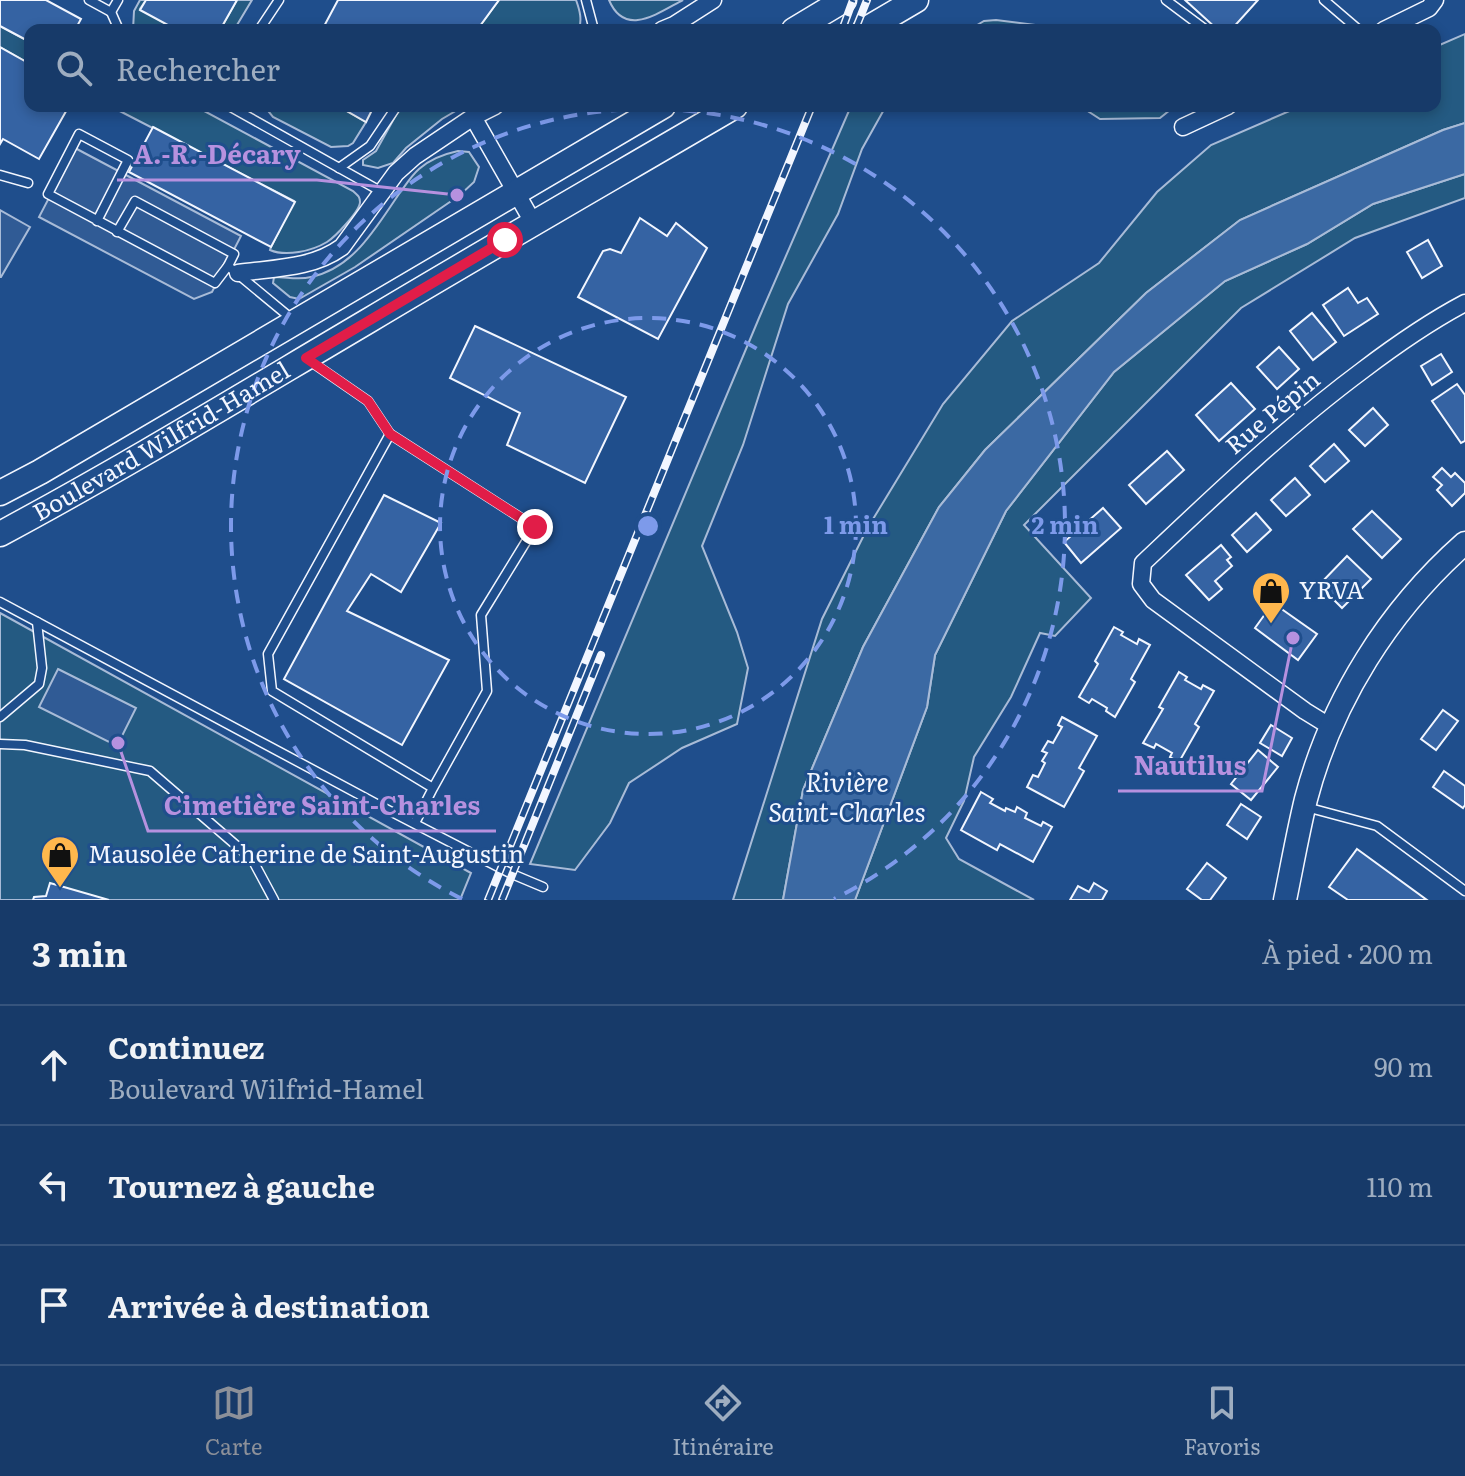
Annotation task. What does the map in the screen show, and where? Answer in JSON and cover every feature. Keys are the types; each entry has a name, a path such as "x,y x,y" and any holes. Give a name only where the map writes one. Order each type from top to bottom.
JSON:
{"main road":[{"path":"804,24 844,0"},
{"path":"875,24 916,0"},
{"name":"Boulevard Wilfrid-Hamel","path":"0,493 653,112"},
{"name":"Boulevard Wilfrid-Hamel","path":"0,534 725,112"},
{"path":"1285,900 1305,807 1331,727 1347,694 1392,621 1465,543"}],"street":[{"path":"676,24 713,0"},
{"path":"1396,24 1429,8 1435,0"},
{"path":"233,270 305,265 331,255 342,247 396,173 415,156 483,112"},
{"path":"1183,127 1215,112"},
{"path":"473,117 534,224"},
{"name":"Rue Pépin","path":"1331,727 1153,600 1141,584 1143,563 1246,467 1331,394 1407,337 1463,310"}],"lane":[{"path":"89,0 111,12 116,24"},
{"path":"111,12 118,0"},
{"path":"263,24 279,0"},
{"path":"586,0 592,24"},
{"path":"1166,0 1198,24"},
{"path":"1327,1 1352,24"},
{"path":"240,112 382,192"},
{"path":"339,168 370,146 393,112"},
{"path":"97,221 128,160 79,134 45,193 117,232 215,283 233,270"},
{"path":"0,175 28,183"},
{"path":"117,232 135,201 234,254 233,270"},
{"path":"233,270 296,322"},
{"path":"306,358 368,401 390,434 535,527 481,615 487,691 415,823"},
{"path":"390,434 268,654 272,691 433,788"},
{"path":"0,602 374,803 543,887"},
{"path":"0,717 39,684 42,668 37,622"},
{"path":"0,744 25,745 150,771 252,859 274,900"},
{"path":"1305,807 1377,826 1465,891"}],"shaded area":[{"path":"140,0 146,0 140,9 166,24 133,24 134,11"},
{"path":"237,0 252,0 238,24 223,24"},
{"path":"499,0 576,0 580,15 580,24 481,24"},
{"path":"609,0 683,0 653,16 633,20 624,18"},
{"path":"996,20 1027,24 979,24"},
{"path":"0,26 24,39 24,61 0,47"},
{"path":"1465,34 1465,123 1240,220 1146,293 985,450 939,507 863,647 803,790 783,900 733,900 822,619 867,529 943,404 1012,321 1099,263 1157,192 1211,145 1287,112 1441,112 1441,44"},
{"path":"122,112 206,112 353,191 360,202 341,230 321,245 291,253 270,250 294,201"},
{"path":"269,112 348,112 366,122 353,143 331,147"},
{"path":"398,112 454,112 406,148 393,163 378,168 363,165 363,160 376,151"},
{"path":"848,112 883,112 862,149 838,214 788,304 743,445 702,546 737,632 748,668 737,724 682,748 629,783 610,823 575,870 530,864"},
{"path":"1089,112 1168,112 1160,118 1100,119"},
{"path":"75,148 241,236 212,292 194,299 39,217"},
{"path":"458,151 469,152 479,167 474,182 460,195 355,267 299,299 290,297 273,283 274,277 306,278 340,265 372,232 416,172 432,160"},
{"path":"1465,174 1465,198 1355,238 1241,308 1024,525 1091,598 1055,636 1040,633 1011,697 974,757 964,801 946,838 959,859 1034,900 855,900 927,707 935,655 1006,511 1114,372 1225,281 1307,244 1373,204"},
{"path":"0,210 30,227 1,277 0,277"},
{"path":"0,613 471,873 460,900 0,900"},
{"path":"58,669 136,708 117,746 39,707"}],"water":[{"name":"Rivière Saint-Charles","path":"1465,123 1465,174 1373,204 1307,244 1225,281 1114,372 1006,511 935,655 927,707 855,900 783,900 803,790 863,647 939,507 985,450 1146,293 1240,220"}],"building":[{"path":"0,0 46,0 81,19 78,24 24,24 24,39 0,26"},
{"path":"146,0 237,0 223,24 166,24 140,10"},
{"path":"338,0 499,0 481,24 325,24"},
{"path":"1185,0 1258,0 1236,24 1211,24"},
{"path":"0,47 24,61 24,112 66,112 39,159 3,139 0,144"},
{"path":"348,112 371,112 366,122"},
{"path":"153,127 295,202 271,247 129,172"},
{"path":"640,218 667,236 676,223 707,248 658,339 578,297 603,251 610,249 621,253"},
{"path":"1428,240 1442,266 1422,278 1407,252"},
{"path":"1348,288 1358,303 1367,298 1378,314 1344,336 1323,305"},
{"path":"1312,313 1336,342 1313,360 1290,331"},
{"path":"475,326 626,397 585,483 507,445 520,413 450,378"},
{"path":"1279,347 1299,369 1277,389 1257,367"},
{"path":"1441,354 1452,372 1432,385 1421,366"},
{"path":"1231,383 1255,409 1219,441 1196,415"},
{"path":"1457,384 1465,395 1465,441 1461,443 1432,401"},
{"path":"1373,408 1388,425 1365,446 1349,430"},
{"path":"1334,444 1349,461 1325,482 1310,466"},
{"path":"1167,451 1184,470 1146,504 1129,485"},
{"path":"1442,468 1451,477 1455,473 1465,483 1465,493 1452,506 1437,490 1442,485 1433,477"},
{"path":"1295,478 1310,495 1286,516 1271,500"},
{"path":"384,495 441,523 401,592 371,574 347,611 449,660 402,745 284,679"},
{"path":"1103,508 1121,528 1081,563 1064,542"},
{"path":"1372,511 1401,539 1382,558 1353,529"},
{"path":"1256,513 1271,530 1247,552 1232,535"},
{"path":"1221,545 1231,557 1227,560 1232,566 1215,581 1222,589 1209,600 1186,575"},
{"path":"1347,556 1371,579 1342,608 1319,585"},
{"path":"1273,603 1317,634 1298,660 1255,628"},
{"path":"1114,627 1137,644 1139,639 1150,645 1131,679 1135,682 1115,717 1092,699 1089,703 1079,697"},
{"path":"1179,672 1187,677 1185,680 1201,689 1203,685 1214,691 1195,724 1199,727 1179,762 1170,757 1172,753 1156,744 1154,748 1143,743 1163,709 1159,707"},
{"path":"1443,710 1458,721 1436,750 1421,739"},
{"path":"1062,717 1097,736 1079,768 1084,771 1064,807 1027,787 1033,775 1038,777 1045,763 1042,761 1047,753 1042,751 1048,741 1053,743 1062,727 1058,725"},
{"path":"1271,725 1292,738 1282,756 1260,743"},
{"path":"1258,750 1278,767 1251,800 1231,784"},
{"path":"1444,771 1465,786 1463,808 1433,787"},
{"path":"981,792 993,799 990,803 1005,811 1006,808 1015,812 1017,807 1027,813 1025,818 1041,826 1043,822 1052,827 1033,862 1000,844 997,850 961,830"},
{"path":"1241,804 1261,817 1247,839 1227,825"},
{"path":"1357,849 1427,900 1348,900 1329,887"},
{"path":"1207,863 1226,878 1210,900 1202,900 1187,889"},
{"name":"Mausolée Catherine de Saint-Augustin","path":"50,883 109,900 33,900 34,897 46,896"},
{"path":"1094,883 1107,891 1102,900 1070,900 1078,886 1089,892"}],"railway":[{"path":"844,24 853,0"},
{"path":"857,24 867,0"},
{"path":"488,900 810,112"},
{"path":"502,900 601,655"}],"place":[{"name":"A.-R.-Décary","path":"457,195"},
{"name":"YRVA","path":"1271,625"},
{"name":"Nautilus","path":"1293,638"},
{"name":"Cimetière Saint-Charles","path":"118,743"},
{"name":"Mausolée Catherine de Saint-Augustin","path":"60,889"}],"route":[{"path":"505,240 306,358 368,401 390,434 535,527"}]}
